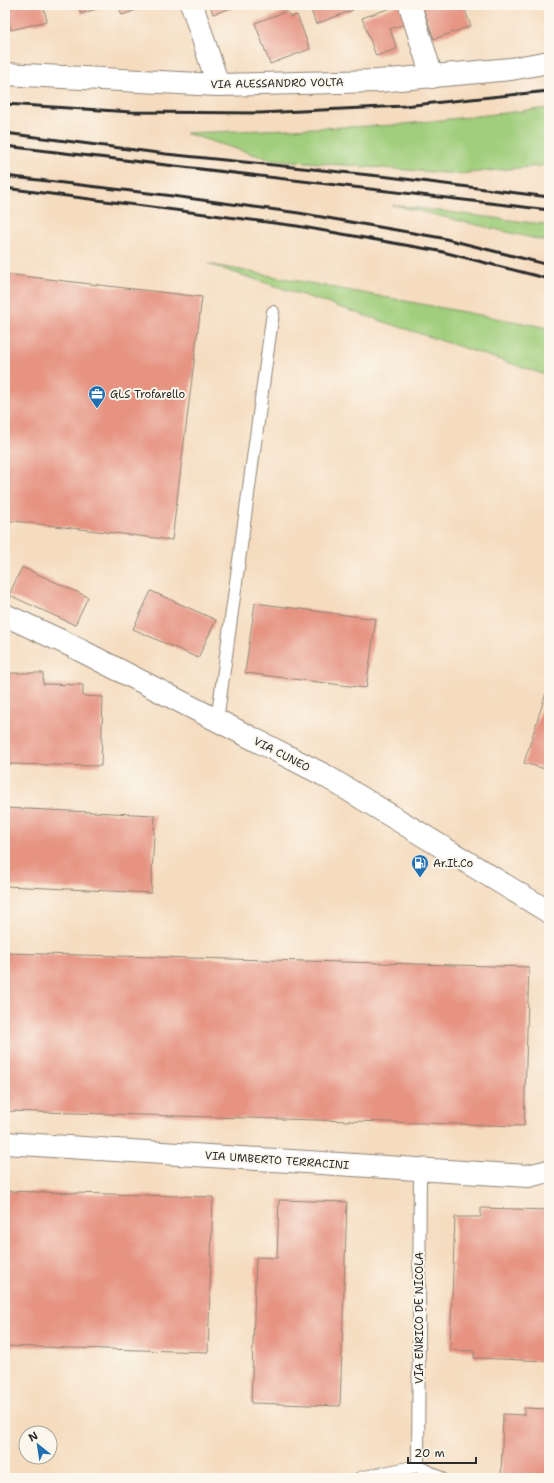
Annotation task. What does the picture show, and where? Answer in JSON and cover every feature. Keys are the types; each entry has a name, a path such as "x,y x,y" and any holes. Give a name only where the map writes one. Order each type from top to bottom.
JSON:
{"street":[{"path":"192,5 218,85"},
{"path":"410,5 432,77"},
{"name":"VIA ALESSANDRO VOLTA","path":"5,74 218,85 378,82 511,69 549,62"},
{"name":"VIA CUNEO","path":"5,615 70,645 324,775 549,912"},
{"name":"VIA UMBERTO TERRACINI","path":"5,1143 528,1176 549,1172"}],"lane":[{"path":"217,721 273,312"},
{"name":"VIA ENRICO DE NICOLA","path":"418,1466 420,1169"},
{"path":"360,1478 418,1466 441,1478"}],"green space":[{"path":"549,108 549,165 458,174 269,159 185,133 396,125"},
{"path":"393,205 549,225 549,242"},
{"path":"208,264 549,328 549,376"}],"building":[{"path":"5,5 43,5 47,21 11,30"},
{"path":"78,5 108,5 81,14"},
{"path":"118,5 150,5 122,15"},
{"path":"210,5 241,5 213,14"},
{"path":"309,5 351,5 353,10 316,24"},
{"path":"399,5 404,5 410,22 390,29 397,49 376,56 362,18"},
{"path":"422,5 463,5 471,26 434,39"},
{"path":"287,11 290,17 297,15 310,49 270,64 255,23"},
{"name":"GLS Trofarello","path":"5,274 202,297 172,540 5,520"},
{"path":"22,567 88,597 75,625 9,595"},
{"path":"151,591 216,620 198,658 133,629"},
{"path":"255,603 376,619 366,688 245,673"},
{"path":"5,673 43,673 43,684 83,685 83,696 103,697 101,766 5,764"},
{"path":"546,693 549,694 549,770 524,763"},
{"path":"5,808 155,815 151,893 5,886"},
{"path":"5,953 529,967 524,1126 5,1111"},
{"path":"5,1191 213,1197 208,1352 5,1346"},
{"path":"279,1200 347,1202 340,1406 251,1403 256,1257 277,1258"},
{"path":"481,1208 549,1210 549,1361 474,1358 474,1351 450,1350 455,1217 481,1217"},
{"path":"524,1408 549,1409 549,1478 501,1478 503,1414 524,1415"}],"railway":[{"path":"5,104 132,112 260,113 404,106 549,91"},
{"path":"5,133 166,154 389,177 549,197"},
{"path":"5,146 549,210"},
{"path":"5,176 299,213 442,238 549,265"},
{"path":"5,188 297,226 439,251 549,279"}],"place":[{"name":"GLS Trofarello","path":"97,409"},
{"name":"Ar.It.Co","path":"420,878"}]}
